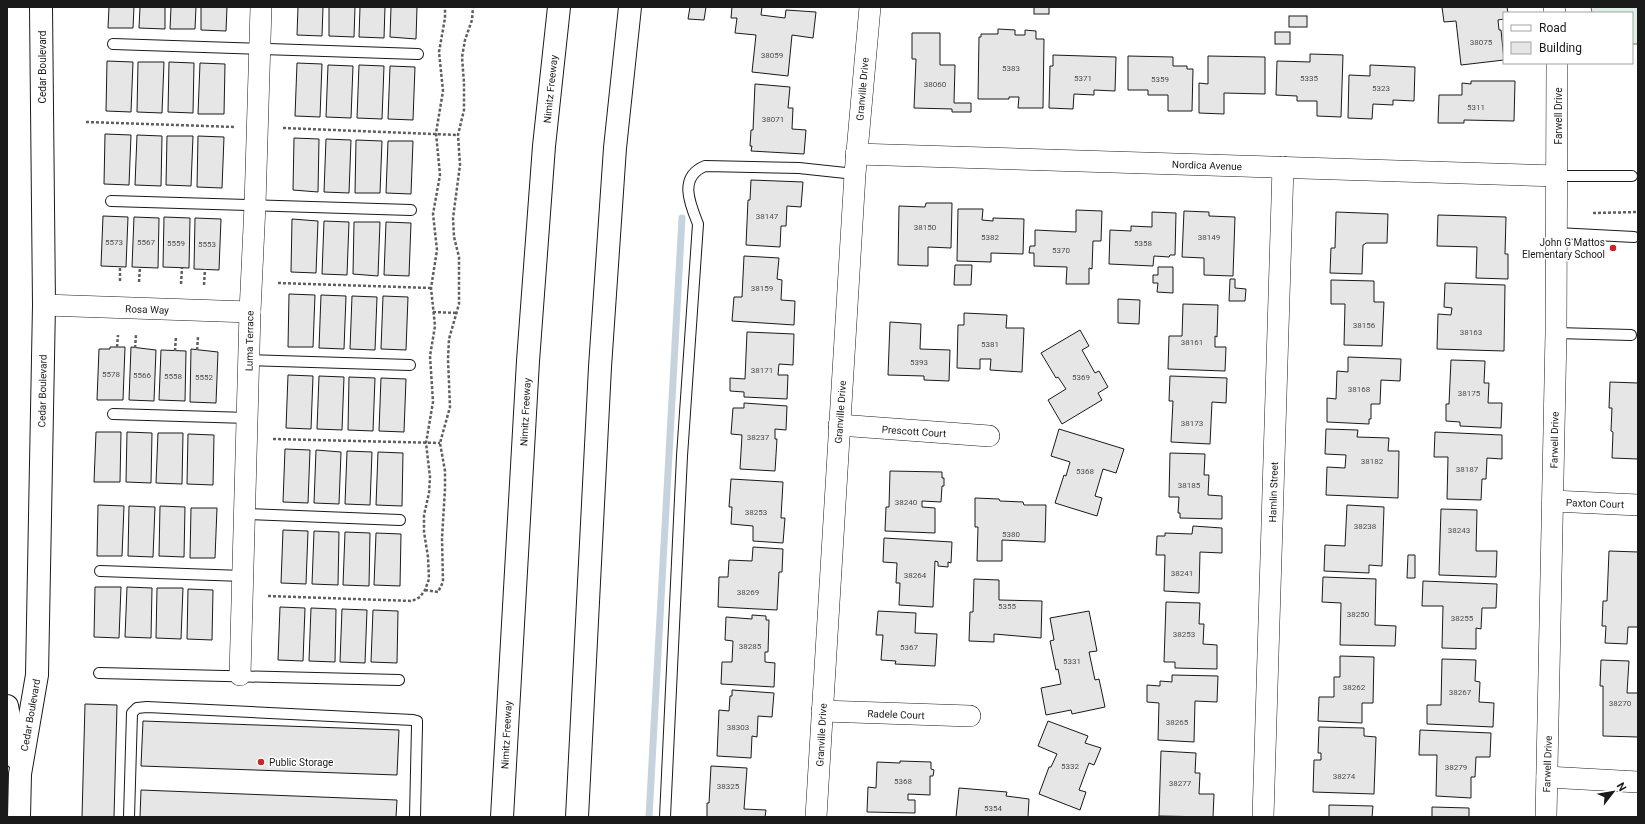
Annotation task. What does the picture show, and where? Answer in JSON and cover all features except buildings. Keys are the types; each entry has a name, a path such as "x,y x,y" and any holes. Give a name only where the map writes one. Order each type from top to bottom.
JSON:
{"main road":[{"name":"Cedar Boulevard","path":"19,817 20,774 37,675 44,305 41,7"},
{"name":"Nimitz Freeway","path":"502,817 528,361 544,146 559,7"},
{"path":"577,817 601,359 615,148 630,7"},
{"name":"Cedar Boulevard","path":"7,706 20,774"}],"street":[{"name":"Luma Terrace","path":"240,675 244,576 248,360 255,204 261,7"},
{"name":"Granville Drive","path":"816,817 856,164 870,7"},
{"name":"Farwell Drive","path":"1546,817 1556,333 1558,176 1557,64"},
{"name":"Nordica Avenue","path":"856,164 1282,167 1558,176"},
{"name":"Hamlin Street","path":"1263,817 1282,167"},
{"name":"Rosa Way","path":"44,305 250,312"},
{"name":"Prescott Court","path":"840,425 989,436"},
{"name":"Paxton Court","path":"1553,501 1638,505"},
{"name":"Radele Court","path":"822,711 970,716"},
{"path":"1547,777 1638,782"}],"lane":[{"path":"113,44 418,54"},
{"path":"665,817 682,456 698,224 689,199 689,178 697,169 705,166 799,168 856,164"},
{"path":"1558,176 1632,176"},
{"path":"111,201 255,204 411,210"},
{"path":"1557,233 1634,237"},
{"path":"1556,333 1631,335"},
{"path":"248,360 410,365"},
{"path":"113,414 248,418"},
{"path":"245,514 400,520"},
{"path":"100,571 244,576"},
{"path":"99,673 240,675 399,680"},
{"path":"129,817 132,713 138,708 147,707 413,720 416,722 417,726 415,817"}],"path":[{"path":"425,590 438,592 443,582 442,538 445,471 440,443 450,407 448,359 449,339 459,304 459,257 454,237 453,218 460,164 458,135 464,110 462,57 465,40 472,20 473,7"},
{"path":"86,122 235,127"},
{"path":"283,128 458,135"},
{"path":"1592,212 1638,212"},
{"path":"120,267 120,282"},
{"path":"139,282 140,267"},
{"path":"182,268 182,284"},
{"path":"204,284 205,269"},
{"path":"278,283 431,288"},
{"path":"433,312 457,313"},
{"path":"117,347 118,335"},
{"path":"135,348 136,335"},
{"path":"175,351 176,336"},
{"path":"197,350 198,337"},
{"path":"273,439 440,443"}],"green space":[{"path":"1591,7 1638,7 1638,44 1633,44 1633,12 1592,12"}],"waterway":[{"path":"649,817 682,218"}],"place":[{"name":"John G Mattos Elementary School","path":"1613,248"},
{"name":"Public Storage","path":"261,762"}]}
